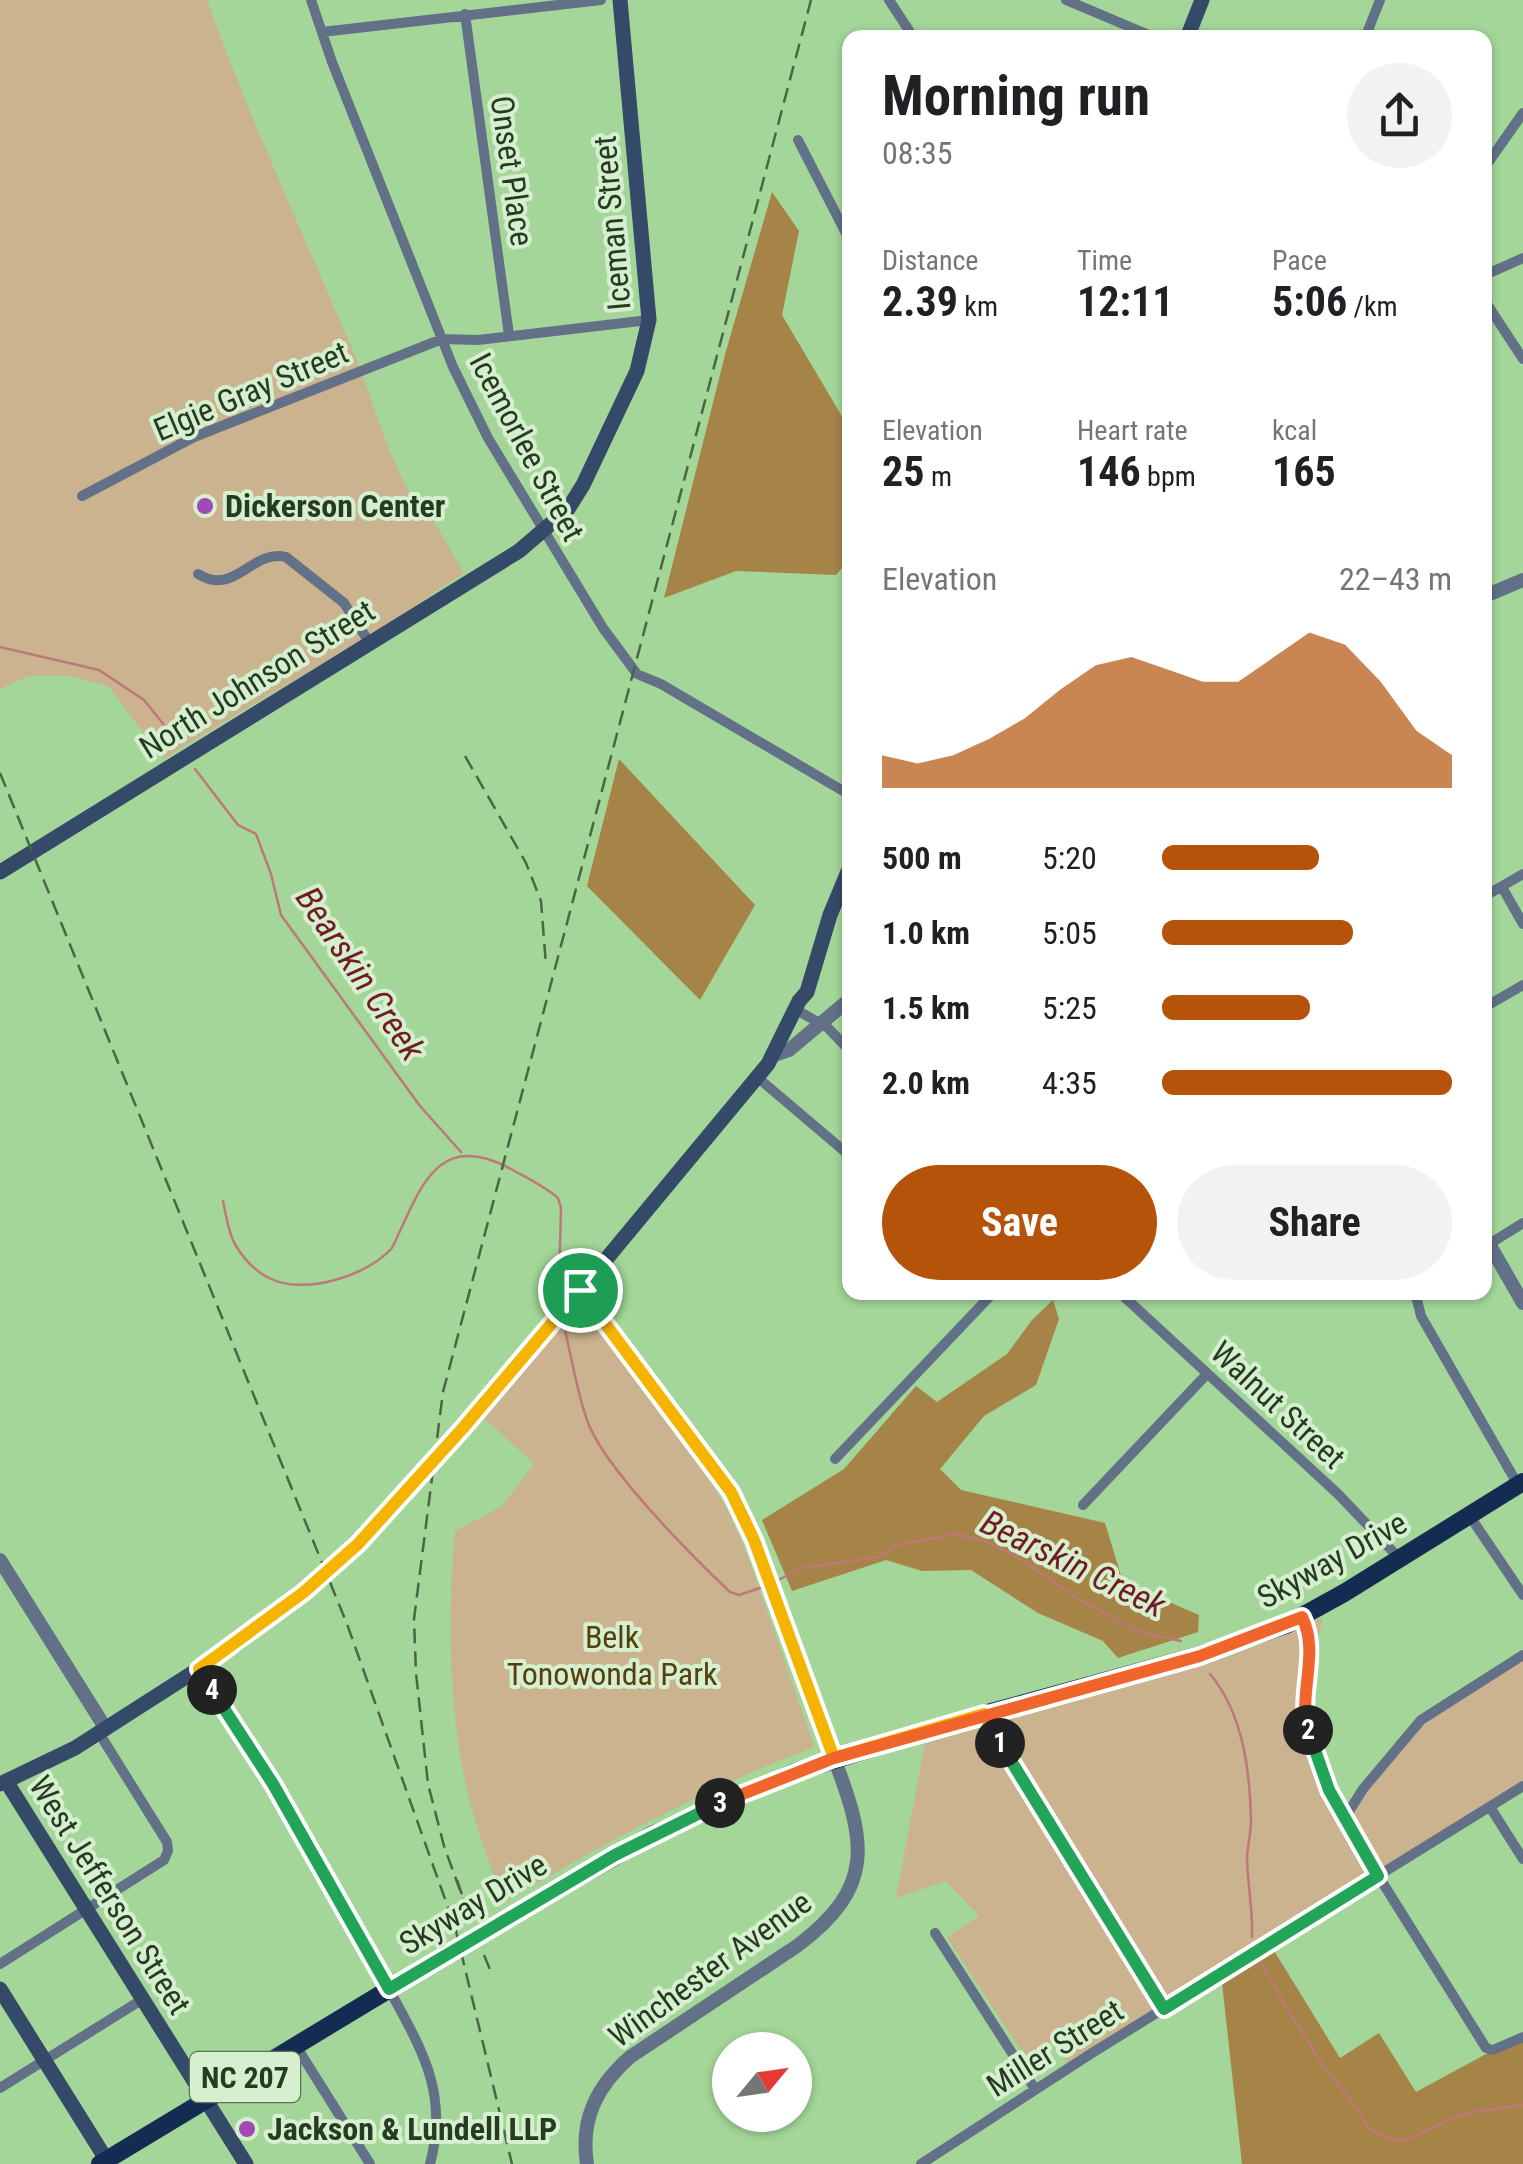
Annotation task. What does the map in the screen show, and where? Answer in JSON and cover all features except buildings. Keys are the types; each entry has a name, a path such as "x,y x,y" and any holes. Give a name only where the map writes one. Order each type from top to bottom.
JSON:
{"main road":[{"name":"Iceman Street","path":"543,532 568,509 584,485 636,371 649,320 620,0"},
{"path":"1189,30 1202,0"},
{"name":"North Johnson Street","path":"0,872 519,551 543,532"},
{"path":"2,1778 102,1731 199,1669 304,1592 358,1544 463,1428 775,1054 788,1044 842,886"},
{"name":"Skyway Drive","path":"389,1989 668,1827 736,1796 834,1758 1200,1656 1302,1617 1521,1483"},
{"path":"199,1669 273,1784 389,1989"},
{"name":"West Jefferson Street","path":"2,1778 246,2164"},
{"path":"0,1989 105,2163"},
{"name":"NC 207","path":"105,2163 389,1989"}],"street":[{"name":"Icemorlee Street","path":"311,0 442,340 488,438 603,628 638,674 842,790"},
{"path":"322,32 601,0"},
{"path":"890,0 909,30"},
{"path":"1066,0 1137,30"},
{"path":"1368,30 1380,0"},
{"name":"Onset Place","path":"465,14 509,335"},
{"path":"1492,158 1523,113"},
{"path":"798,140 842,225"},
{"path":"1492,272 1523,258"},
{"path":"1492,312 1523,359"},
{"name":"Elgie Gray Street","path":"82,496 194,437 442,340 649,320"},
{"path":"198,574 224,582 268,558 286,557 344,603 370,642"},
{"path":"1492,593 1523,580"},
{"path":"1492,892 1523,874"},
{"path":"1502,886 1523,924"},
{"path":"1492,1003 1523,986"},
{"path":"775,1054 790,1050 842,1005"},
{"path":"799,1011 819,1022 842,1044"},
{"path":"757,1077 842,1149"},
{"path":"1492,1239 1523,1224"},
{"path":"1492,1252 1523,1303"},
{"path":"580,1290 720,1475 744,1517 834,1758"},
{"path":"835,1459 986,1300"},
{"name":"Walnut Street","path":"1128,1300 1338,1494 1400,1558"},
{"path":"1418,1300 1421,1316 1484,1428 1521,1483"},
{"path":"1083,1505 1208,1374"},
{"path":"1468,1515 1523,1595"},
{"path":"0,1560 168,1847 164,1860 0,1964"},
{"path":"1302,1617 1311,1642 1305,1718 1319,1768 1378,1876 1486,2048 1507,2046 1523,2037"},
{"path":"1346,1816 1362,1789 1421,1720 1523,1655"},
{"path":"984,1714 1164,2009"},
{"name":"Winchester Avenue","path":"586,2164 584,2129 590,2110 614,2072 630,2057 822,1928 843,1903 856,1869 858,1840 834,1758"},
{"name":"Miller Street","path":"921,2164 1523,1786"},
{"path":"1490,1807 1523,1859"},
{"path":"936,1933 1035,2089"},
{"path":"389,1989 426,2060 436,2093 438,2138 430,2164"},
{"path":"0,2088 143,1999"},
{"path":"296,2046 370,2164"}],"green space":[{"path":"0,0 207,0 350,344 394,461 413,499 419,496 464,573 384,626 163,759 109,687 72,676 29,676 0,689"},
{"name":"Belk Tonowonda Park","path":"576,1307 583,1311 728,1510 814,1745 655,1818 504,1903 483,1845 460,1754 451,1626 455,1531 501,1507 534,1464 482,1416"},
{"path":"1323,1618 1301,1706 1302,1720 1345,1819 1423,1721 1523,1659 1523,1782 1068,2063 1054,2041 1025,2057 947,1937 979,1916 946,1881 896,1898 925,1743 1228,1657"}],"shaded area":[{"path":"772,192 799,231 782,315 842,416 842,568 836,575 736,571 664,598 726,351"},
{"path":"619,759 755,905 700,1000 587,886"},
{"path":"1053,1300 1059,1319 1036,1385 984,1416 940,1469 961,1490 1105,1523 1123,1582 1199,1615 1198,1632 1118,1658 1103,1641 1038,1613 971,1570 922,1571 886,1560 792,1591 762,1520 844,1469 916,1386 937,1402 1007,1354 1032,1320"},
{"path":"1273,1949 1340,2058 1379,2033 1416,2092 1523,2034 1523,2164 1242,2164 1222,1983"}],"waterway":[{"name":"Bearskin Creek","path":"0,647 99,670 144,700 177,741"},
{"name":"Bearskin Creek","path":"195,769 238,825 256,834 281,915 420,1106 461,1152"},
{"name":"Bearskin Creek","path":"223,1201 233,1241 255,1268 283,1283 317,1284 351,1275 392,1248 422,1187 447,1161 464,1156 485,1158 558,1198 559,1284"},
{"name":"Bearskin Creek","path":"565,1330 587,1420 629,1486 730,1592 739,1595 769,1585"},
{"name":"Bearskin Creek","path":"776,1581 802,1568 878,1557 898,1545 955,1534 985,1541 1019,1558 1078,1599 1137,1631 1181,1641"},
{"name":"Bearskin Creek","path":"1210,1674 1230,1706 1246,1763 1252,1937"},
{"name":"Bearskin Creek","path":"1262,1963 1287,2009 1367,2127 1388,2139 1404,2140 1467,2113 1523,2105"}],"railway":[{"path":"457,1880 470,1918 444,1846 428,1784 416,1673 414,1619 443,1392 811,0"},
{"path":"465,756 526,863 541,901 546,965"},
{"path":"0,773 347,1624 455,1927 512,2164"},
{"path":"484,1955 491,1972"}],"place":[{"name":"Dickerson Center","path":"205,506"},
{"name":"Jackson & Lundell LLP","path":"247,2129"}],"route":[{"path":"580,1290 390,1512 358,1544 304,1592 199,1669 273,1784 389,1989 615,1855 763,1784 834,1758 905,1737 984,1714 1111,1678 1200,1656 1302,1617 1311,1642 1305,1718 1311,1741 1329,1790 1378,1876 1164,2009 984,1714 834,1758 754,1540 731,1492 580,1290"}]}
